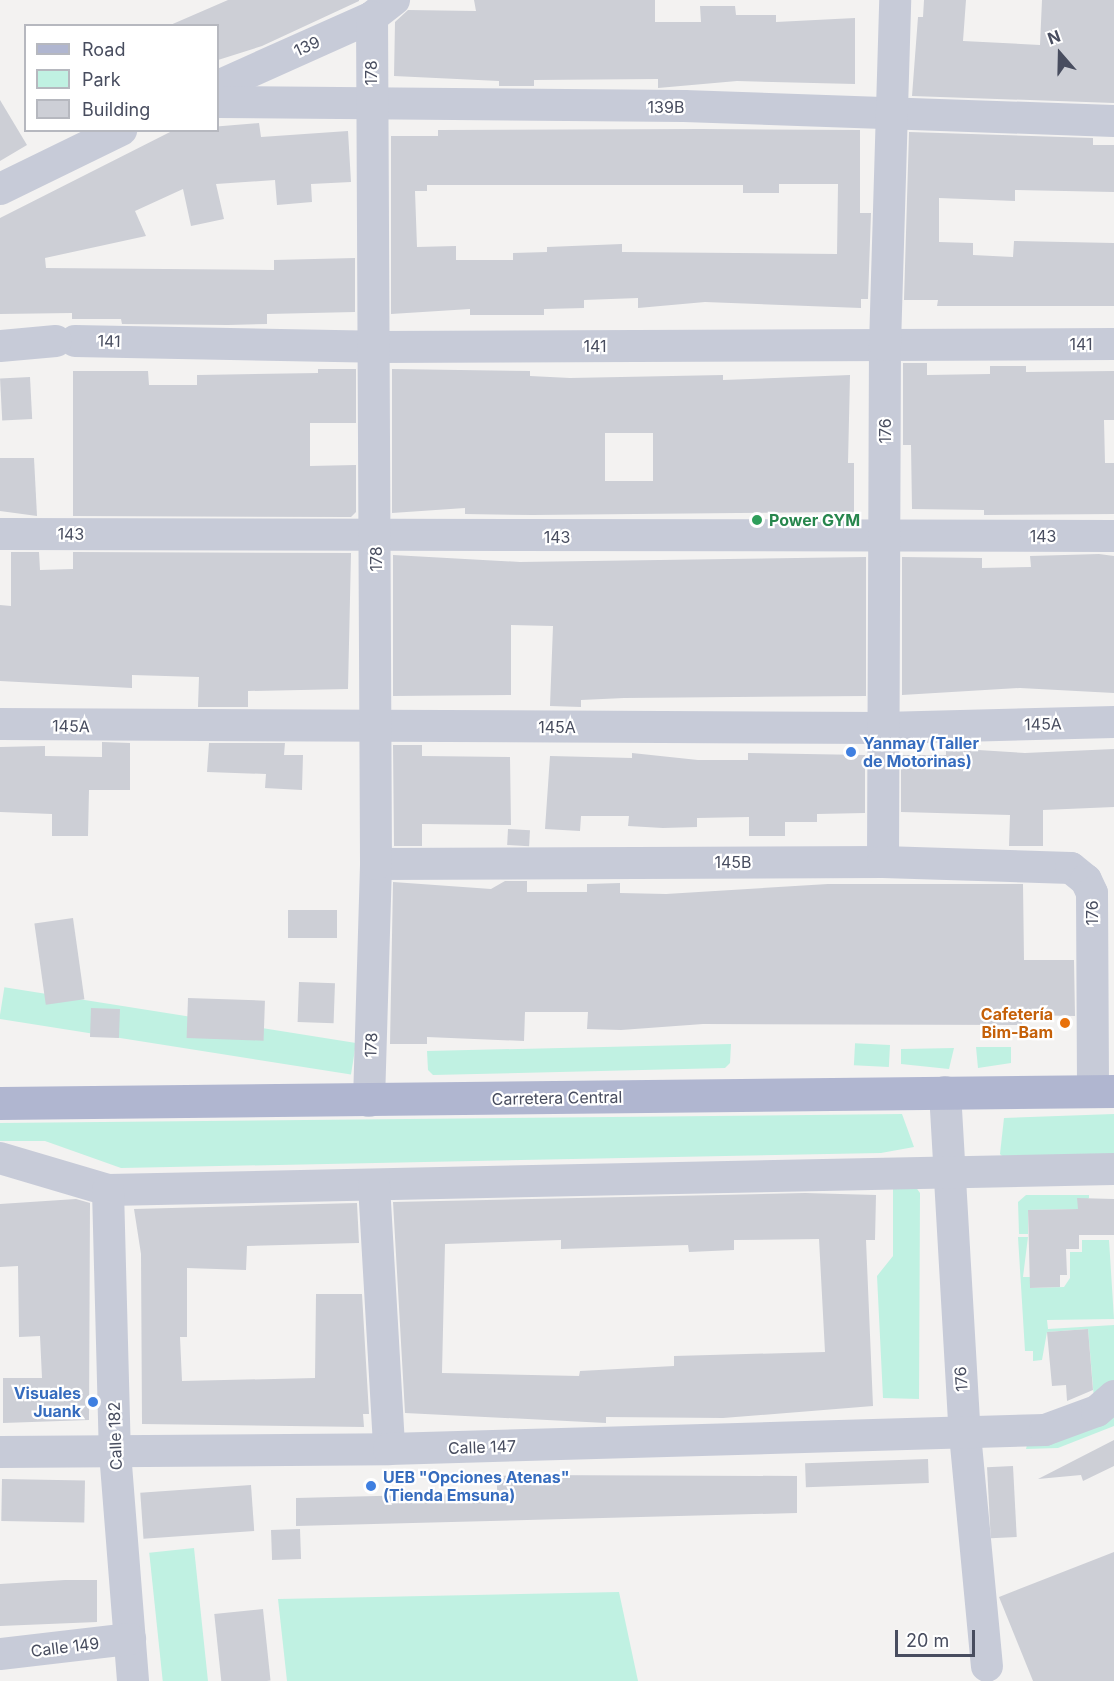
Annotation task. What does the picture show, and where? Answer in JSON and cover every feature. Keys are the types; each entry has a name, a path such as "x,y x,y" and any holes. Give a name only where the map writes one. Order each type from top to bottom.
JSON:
{"main road":[{"name":"Carretera Central","path":"0,1103 369,1101 1103,1091"}],"street":[{"name":"176","path":"883,862 885,345 895,0"},
{"name":"139","path":"219,86 383,9"},
{"name":"178","path":"369,1101 376,864 375,347 371,102 383,9"},
{"name":"139B","path":"219,102 371,102 890,111 1114,121"},
{"path":"0,189 117,132"},
{"name":"141","path":"0,346 66,341 375,347 1114,344"},
{"name":"143","path":"0,534 376,537 1114,536"},
{"name":"145A","path":"0,724 883,728 1114,722"},
{"name":"145B","path":"376,864 883,862 1071,868 1086,880"},
{"name":"176","path":"1086,880 1092,893 1103,1091"},
{"name":"176","path":"945,1092 965,1434 987,1666"},
{"path":"0,1158 108,1190 1114,1169"},
{"path":"374,1185 389,1449"},
{"name":"Calle 182","path":"108,1190 115,1452 133,1681"},
{"name":"Calle 147","path":"0,1452 389,1449 1045,1430 1097,1411 1114,1396"},
{"name":"Calle 149","path":"0,1654 130,1639"}],"green space":[{"path":"4,987 356,1043 351,1075 0,1019"},
{"path":"855,1043 890,1045 889,1067 854,1065"},
{"path":"731,1044 730,1063 725,1068 433,1075 428,1070 427,1051"},
{"path":"976,1047 1011,1047 1011,1063 978,1068"},
{"path":"954,1048 949,1069 901,1064 901,1049"},
{"path":"902,1114 914,1147 881,1153 121,1168 45,1141 0,1141 0,1123"},
{"path":"1114,1114 1114,1156 1006,1160 1000,1154 1004,1118"},
{"path":"915,1186 920,1193 919,1399 883,1398 877,1276 893,1256 893,1187"},
{"path":"1026,1195 1089,1195 1089,1198 1078,1209 1028,1210 1028,1234 1019,1234 1018,1202"},
{"path":"1018,1237 1028,1237 1023,1277 1030,1277 1030,1288 1064,1287 1070,1278 1070,1252 1082,1252 1082,1240 1109,1240 1114,1319 1047,1320 1048,1329 1114,1325 1114,1384 1094,1399 1088,1329 1047,1332 1042,1360 1033,1361 1033,1351 1025,1351"},
{"path":"1114,1411 1114,1426 1058,1448 1026,1449 1028,1441"},
{"path":"194,1548 208,1681 163,1681 149,1553"},
{"path":"619,1592 638,1681 287,1681 278,1599"}],"building":[{"path":"228,0 359,0 262,46 219,60 219,24 173,24"},
{"path":"474,0 655,0 655,22 701,22 700,6 735,6 736,15 776,15 776,22 855,18 855,84 737,81 658,88 658,79 534,80 534,86 499,86 499,81 394,76 395,22 408,10 476,11"},
{"path":"924,0 966,0 963,41 1040,45 1042,0 1114,0 1114,103 912,96 918,17 923,17"},
{"path":"0,100 27,145 0,161"},
{"path":"259,123 261,137 348,131 351,182 311,184 312,202 277,205 275,180 216,184 224,219 191,226 183,189 135,211 146,236 45,258 46,268 274,270 274,260 355,258 355,312 267,314 267,324 228,325 122,324 121,319 72,319 72,313 0,314 0,218 170,132 219,132 219,126"},
{"path":"438,130 860,130 860,213 871,213 868,299 861,299 861,308 705,302 638,308 638,298 584,300 584,308 544,309 544,315 470,315 470,309 391,314 391,136 438,136","holes":["779,184 838,184 837,254 622,252 622,244 547,247 547,252 513,253 513,260 456,260 456,246 417,247 415,191 427,191 427,185 743,185 743,193 779,193"]},
{"path":"909,132 1093,138 1093,145 1114,145 1114,192 1015,190 1015,201 939,198 939,242 973,243 973,255 1013,257 1014,241 1114,243 1114,306 937,306 938,300 904,300"},
{"path":"903,363 927,363 927,375 990,374 990,366 1026,366 1026,372 1114,371 1114,420 1104,420 1105,463 1114,463 1114,514 984,515 984,510 912,509 911,445 903,445"},
{"path":"318,369 356,369 356,423 310,423 310,466 356,465 356,512 351,517 73,516 73,371 148,371 149,385 197,385 197,375 318,373"},
{"path":"392,369 530,371 530,376 570,378 723,375 723,380 850,375 848,463 854,463 854,512 532,515 465,514 465,508 392,513","holes":["605,433 653,433 653,481 605,481"]},
{"path":"30,377 32,419 2,421 0,379"},
{"path":"0,458 34,458 37,516 0,511"},
{"path":"11,552 39,552 40,570 73,569 73,552 351,553 348,689 248,691 248,707 198,707 199,677 132,675 132,688 0,681 0,605 11,606"},
{"path":"1099,554 1114,556 1114,693 1020,688 902,695 902,557 982,558 982,568 1031,567 1030,556"},
{"path":"393,555 520,562 866,557 866,696 624,698 581,700 581,707 550,706 553,626 511,625 511,695 393,696"},
{"path":"102,742 130,743 130,790 89,790 88,836 52,836 52,814 0,812 0,747 45,746 45,756 102,757"},
{"path":"209,743 285,743 284,755 303,755 302,790 265,788 266,774 207,772"},
{"path":"393,745 422,745 422,756 510,757 511,825 422,824 422,846 394,846"},
{"path":"946,748 1025,753 1114,749 1114,807 1043,810 1043,846 1009,846 1010,815 901,812 901,755 946,755"},
{"path":"632,753 698,760 748,760 748,753 865,755 865,813 817,814 817,822 785,822 785,836 749,836 749,817 697,818 697,827 663,828 628,826 629,816 581,816 580,831 545,829 550,756 632,758"},
{"path":"508,829 530,830 529,846 507,845"},
{"path":"505,881 527,881 527,892 587,892 587,884 620,883 620,893 666,894 828,884 1023,884 1024,960 1074,960 1075,1016 1022,1015 1022,1025 703,1024 621,1030 587,1029 588,1012 525,1012 524,1041 427,1037 427,1044 390,1044 393,882 491,889"},
{"path":"288,910 337,910 337,938 288,938"},
{"path":"73,918 84,999 46,1005 34,923"},
{"path":"299,982 335,983 334,1023 298,1022"},
{"path":"188,998 265,1001 264,1041 187,1038"},
{"path":"91,1008 120,1009 119,1038 90,1037"},
{"path":"805,1193 876,1195 875,1240 866,1240 873,1406 723,1418 606,1417 606,1423 405,1413 393,1202","holes":["819,1239 825,1352 674,1356 674,1366 580,1371 579,1376 442,1373 445,1244 561,1240 561,1249 688,1245 689,1252 734,1250 734,1240"]},
{"path":"1077,1198 1114,1199 1114,1235 1079,1235 1079,1249 1066,1249 1067,1275 1060,1275 1060,1287 1030,1288 1028,1210 1078,1209"},
{"path":"76,1199 90,1203 89,1420 3,1423 3,1378 42,1378 40,1336 19,1337 18,1266 0,1267 0,1204"},
{"path":"357,1203 359,1243 247,1246 246,1270 187,1268 187,1337 180,1337 182,1381 315,1378 316,1294 362,1294 369,1414 363,1414 364,1427 142,1424 141,1254 134,1209"},
{"path":"1088,1329 1093,1390 1067,1401 1066,1385 1052,1386 1047,1332"},
{"path":"1114,1440 1114,1466 1083,1481 1081,1475 1038,1479"},
{"path":"928,1459 929,1483 806,1487 805,1463"},
{"path":"1013,1466 1017,1537 991,1538 987,1467"},
{"path":"497,1476 797,1476 797,1513 296,1526 296,1498 497,1493"},
{"path":"2,1479 85,1480 84,1522 1,1521"},
{"path":"251,1485 254,1531 143,1539 140,1493"},
{"path":"300,1529 301,1559 272,1560 271,1530"},
{"path":"1114,1552 1114,1681 1033,1681 999,1597"},
{"path":"97,1580 97,1622 0,1626 0,1584"},
{"path":"263,1609 271,1681 221,1681 214,1614"}],"place":[{"name":"Power GYM","path":"757,520"},
{"name":"Yanmay (Taller de Motorinas)","path":"851,752"},
{"name":"Cafetería Bim-Bam","path":"1065,1023"},
{"name":"Visuales Juank","path":"93,1402"},
{"name":"UEB \"Opciones Atenas\" (Tienda Emsuna)","path":"371,1486"}]}
